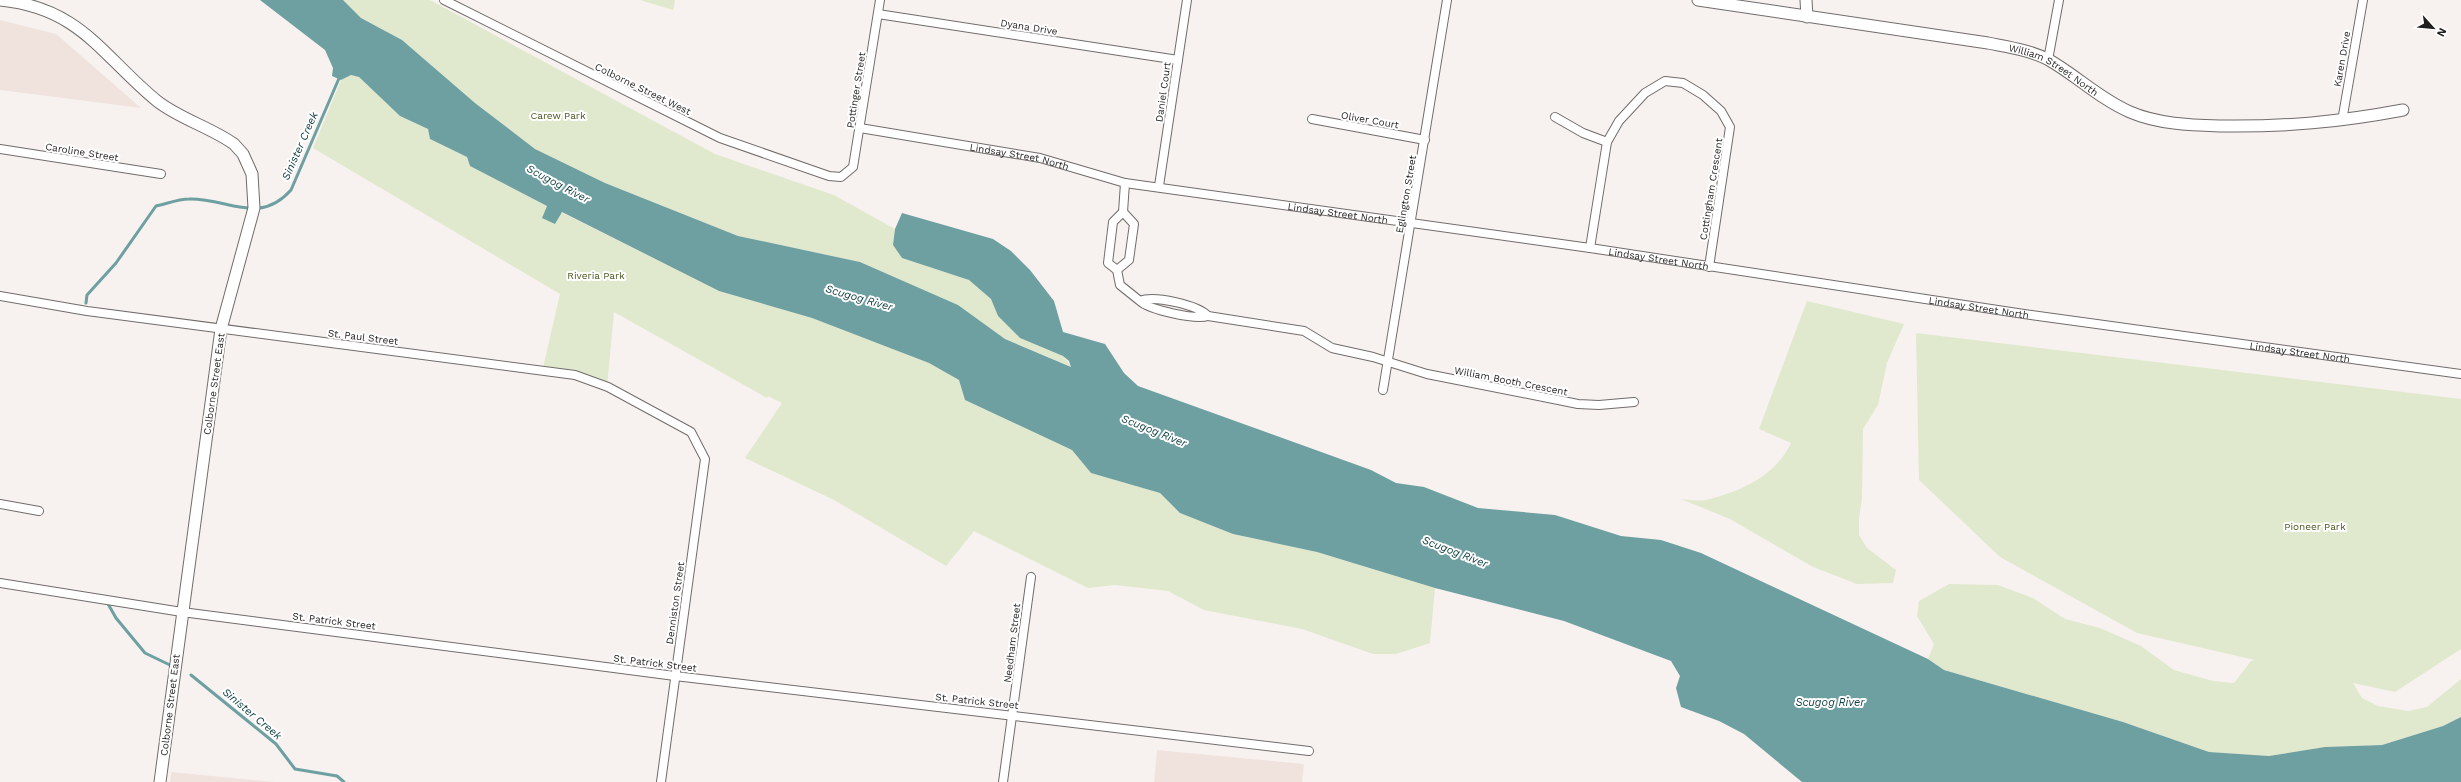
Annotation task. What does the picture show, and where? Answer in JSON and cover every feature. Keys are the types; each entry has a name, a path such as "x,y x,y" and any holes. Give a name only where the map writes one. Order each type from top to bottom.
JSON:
{"main road":[{"name":"Colborne Street East","path":"0,0 38,8 66,19 85,32 113,57 157,101 229,140 240,150 252,175 254,208 221,329 160,782"},
{"name":"William Street North","path":"1698,0 1988,43 2025,50 2048,60 2105,99 2132,113 2146,118 2192,125 2264,127 2342,121 2404,110"},
{"path":"1806,0 1807,17"}],"street":[{"name":"Colborne Street West","path":"444,0 720,138 829,176 841,177"},
{"name":"Pottinger Street","path":"841,177 853,167 880,0"},
{"name":"Daniel Court","path":"1159,186 1187,0"},
{"name":"Eglington Street","path":"1383,390 1448,0"},
{"path":"2048,60 2059,0"},
{"name":"Karen Drive","path":"2342,121 2363,0"},
{"name":"Dyana Drive","path":"878,14 1178,60"},
{"name":"Cottingham Crescent","path":"1590,248 1607,142 1619,120 1645,93 1664,81 1683,83 1704,95 1721,111 1730,127 1709,267"},
{"path":"1555,117 1583,133 1607,142"},
{"name":"Oliver Court","path":"1312,119 1425,140"},
{"name":"Lindsay Street North","path":"860,128 1040,158 1125,183 1159,186 1411,224 1590,248 2048,317 2461,374"},
{"name":"Caroline Street","path":"0,149 162,174"},
{"path":"1125,183 1123,212 1113,222 1108,263 1117,270 1120,285 1146,306 1201,318 1208,316 1202,309 1148,298 1140,301"},
{"path":"1117,270 1129,260 1134,224 1123,212"},
{"name":"St. Paul Street","path":"0,296 221,329 575,375 608,388 691,432 701,451"},
{"path":"1176,313 1177,304"},
{"name":"William Booth Crescent","path":"1208,316 1304,331 1332,348 1427,374 1573,403 1599,405 1634,402"},
{"name":"Denniston Street","path":"662,782 705,459 701,451"},
{"path":"0,504 39,511"},
{"name":"Needham Street","path":"1003,782 1031,577"},
{"name":"St. Patrick Street","path":"0,583 182,612 676,676 1309,751"}],"shaded area":[{"path":"0,20 56,34 141,108 0,90"},
{"path":"1157,750 1304,764 1302,782 1154,782"},
{"path":"171,772 275,782 170,782"}],"green space":[{"name":"Carew Park","path":"343,0 430,0 715,154 834,195 895,229 893,245 902,258 969,280 991,299 998,316 1020,338 1063,356 1072,367 1005,339 958,305 860,262 738,236 605,183 535,149 475,103 402,40 361,18"},
{"path":"640,0 675,0 673,10"},
{"name":"Riveria Park","path":"351,75 359,77 400,116 428,129 430,139 467,157 470,166 547,206 542,218 561,212 719,291 812,318 929,363 959,380 965,400 1072,450 1091,473 1160,493 1180,513 1233,534 1317,552 1435,588 1430,643 1396,654 1373,654 1302,629 1204,610 1168,591 1115,585 1088,588 974,531 946,566 834,500 745,458 782,403 768,396 767,398 614,312 607,387 567,375 542,372 560,294 313,148 341,80"},
{"path":"1807,301 1904,324 1887,363 1878,405 1863,429 1862,499 1859,518 1859,535 1867,548 1896,570 1893,583 1857,584 1813,567 1730,519 1681,499 1706,500 1734,491 1757,480 1767,473 1785,454 1791,443 1759,429"},
{"name":"Pioneer Park","path":"1916,333 2461,399 2461,649 2395,692 2353,683 2362,698 2378,706 2408,711 2427,707 2461,679 2461,717 2443,726 2382,745 2325,747 2269,756 2209,752 2123,722 1944,670 1928,659 1934,644 1917,616 1919,601 1949,584 1998,585 2033,598 2065,619 2100,628 2141,646 2174,670 2213,681 2234,683 2251,661 2255,660 2137,633 2000,557 1919,480"}],"water":[{"name":"Scugog River","path":"260,0 343,0 361,18 402,40 475,103 535,149 605,183 738,236 860,262 958,305 1005,339 1071,367 1069,361 1063,356 1020,338 998,316 991,299 969,280 902,258 893,245 895,229 902,213 993,239 1011,251 1030,270 1054,301 1063,332 1105,344 1124,373 1138,386 1371,470 1396,483 1424,487 1478,508 1555,515 1621,536 1661,540 1701,553 1928,659 1944,670 2123,722 2209,752 2269,756 2325,747 2382,745 2443,726 2461,717 2461,782 1802,782 1744,734 1719,721 1681,707 1676,688 1680,676 1671,661 1564,621 1435,588 1317,552 1233,534 1180,513 1160,493 1091,473 1072,450 965,400 959,380 929,363 812,318 719,291 562,212 555,224 542,218 547,206 470,166 467,157 430,139 428,129 400,116 359,77 351,75 341,80 332,76 333,68 325,50"}],"waterway":[{"name":"Sinister Creek","path":"86,303 87,295 116,263 156,206 189,199 203,200 243,208 255,208 267,206 279,201 291,190 340,76"},
{"name":"Sinister Creek","path":"107,602 116,618 145,653 172,666"},
{"name":"Sinister Creek","path":"191,675 276,744 295,769 337,776 344,782"}]}
